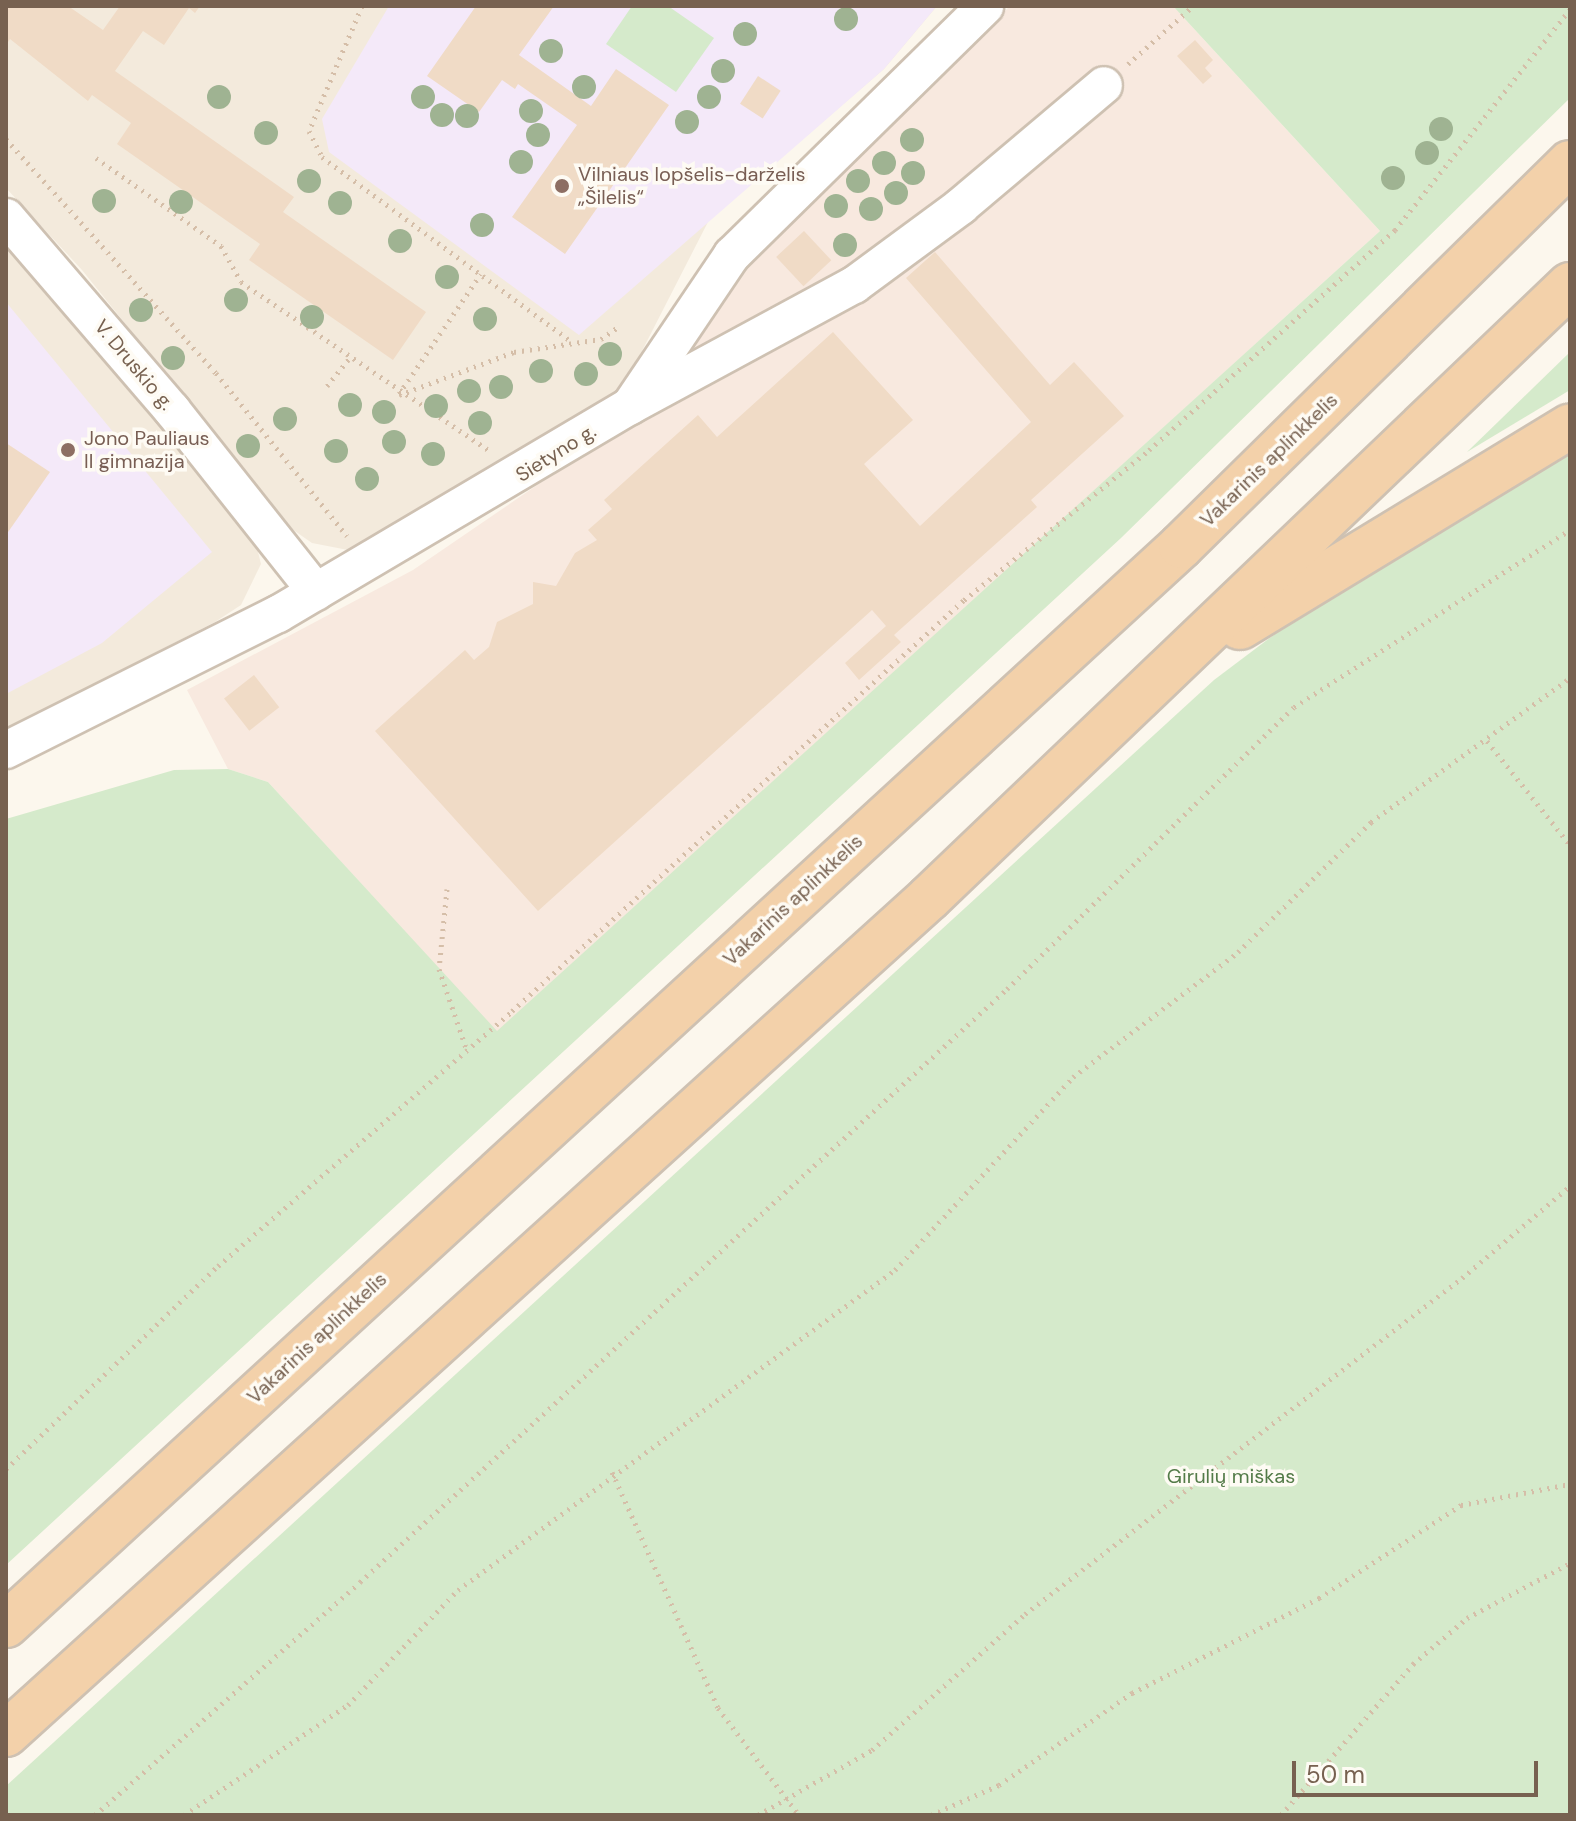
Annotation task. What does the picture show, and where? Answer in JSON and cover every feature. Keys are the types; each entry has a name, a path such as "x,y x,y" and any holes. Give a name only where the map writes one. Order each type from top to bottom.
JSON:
{"highway":[{"name":"Vakarinis aplinkkelis","path":"6,1625 1181,546 1570,163"},
{"path":"6,1734 917,909 1570,285"},
{"path":"1170,670 1570,426"}],"street":[{"name":"Sietyno g.","path":"6,750 316,592 630,406 732,255 985,6"},
{"path":"630,406 854,285 961,206 1104,85"},
{"name":"V. Druskio g.","path":"6,217 172,410 316,592"}],"path":[{"path":"362,6 309,131 322,157 572,342"},
{"path":"1104,85 1193,6"},
{"path":"6,1469 218,1266 467,1051 964,600 1149,450 1395,230 1570,9"},
{"path":"6,139 216,373 368,563"},
{"path":"96,158 221,246 241,282 399,395 493,453"},
{"path":"399,395 481,274"},
{"path":"399,395 514,352 601,339 617,328"},
{"path":"327,386 349,359"},
{"path":"95,1815 360,1582 1007,989 1294,707 1570,530"},
{"path":"184,1815 348,1705 458,1590 612,1472 895,1270 1073,1077 1238,952 1371,822 1570,678"},
{"path":"1487,741 1570,845"},
{"path":"447,889 439,969 467,1051"},
{"path":"758,1815 785,1795 872,1750 1025,1614 1462,1278 1570,1186"},
{"path":"612,1472 718,1708 799,1815"},
{"path":"931,1815 999,1785 1132,1693 1319,1598 1461,1505 1570,1484"},
{"path":"1281,1815 1346,1733 1413,1664 1467,1618 1570,1563"}],"shaded area":[{"path":"6,6 937,6 884,69 709,220 624,386 363,547 348,550 312,543 289,527 82,270 6,188"},
{"name":"Vilniaus lopšelis-darželis „Šilelis“","path":"389,6 937,6 884,69 579,335 329,152 322,119"},
{"path":"1010,6 1173,6 1380,231 497,1032 268,782 228,769 187,690 413,570 628,423 708,308 759,251"},
{"name":"Jono Pauliaus II gimnazija","path":"6,243 124,373 256,544 261,564 241,605 215,622 6,729"},
{"name":"Jono Pauliaus II gimnazija","path":"6,302 212,552 102,643 6,694"}],"green space":[{"path":"632,6 668,6 714,38 676,92 606,44"},
{"path":"1173,6 1570,6 1570,98 1121,538 6,1565 6,819 174,770 228,769 268,782 497,1031 1380,231"},
{"path":"1570,352 1570,390 1467,452"},
{"name":"Girulių miškas","path":"1570,438 1570,1815 6,1815 6,1786 1214,680 1327,595"}],"building":[{"path":"6,6 68,6 103,30 120,6 200,6 195,13 189,8 164,45 143,31 115,71 294,197 283,212 426,312 393,360 249,260 260,244 117,144 131,123 92,95 88,101 10,39 6,45"},
{"path":"476,6 554,6 519,55 591,106 616,69 669,105 565,254 512,217 577,125 518,84 515,89 502,80 479,112 427,76"},
{"path":"1195,40 1213,60 1205,68 1212,76 1203,84 1177,56"},
{"path":"758,76 781,91 763,118 740,104"},
{"path":"804,231 831,260 803,286 776,257"},
{"path":"935,252 1050,385 1074,362 1124,416 1031,500 1037,507 894,635 901,642 859,680 845,663 886,626 872,610 538,911 375,731 465,650 474,660 489,647 497,622 533,604 533,582 556,586 575,553 597,540 588,530 612,509 604,500 698,415 717,437 833,332 913,420 864,464 920,526 1031,422 906,278"},
{"path":"6,443 50,472 6,535"},
{"path":"254,675 279,707 249,731 224,698"}],"place":[{"name":"Vilniaus lopšelis-darželis „Šilelis“","path":"562,186"},
{"name":"Jono Pauliaus II gimnazija","path":"68,450"}]}
